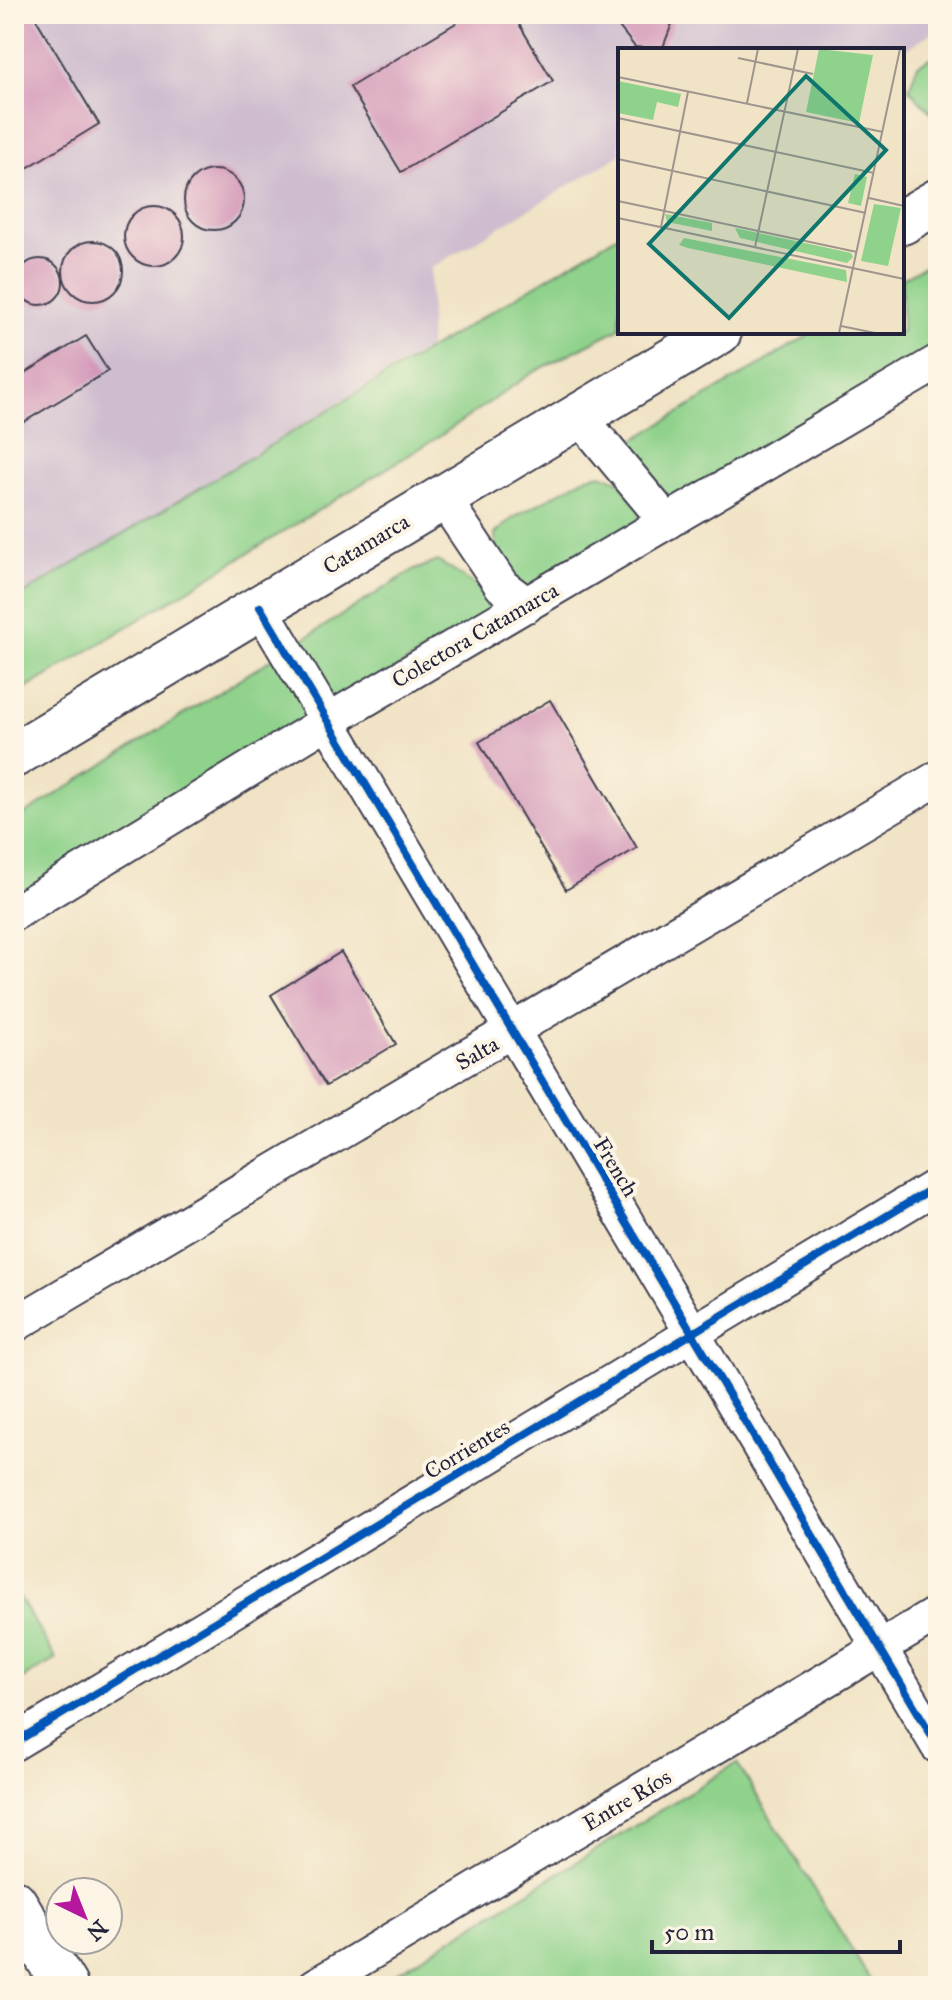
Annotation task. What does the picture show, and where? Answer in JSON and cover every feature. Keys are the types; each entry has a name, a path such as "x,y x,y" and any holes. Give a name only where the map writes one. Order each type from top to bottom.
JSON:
{"main road":[{"path":"904,221 938,201"},
{"name":"Catamarca","path":"14,755 716,334"},
{"path":"14,1902 65,1986"}],"street":[{"name":"Colectora Catamarca","path":"14,913 328,721 938,362"},
{"path":"579,416 667,522"},
{"path":"443,498 502,586 527,605"},
{"name":"French","path":"260,607 938,1746"},
{"name":"Salta","path":"14,1325 938,778"},
{"name":"Corrientes","path":"14,1743 938,1185"},
{"name":"Entre Ríos","path":"315,1986 938,1613"}],"shaded area":[{"path":"14,14 938,14 938,29 904,50 618,48 618,156 431,268 429,347 14,600"}],"green space":[{"path":"938,53 938,120 909,89 917,66"},
{"path":"618,235 618,329 532,373 440,436 14,696 14,600"},
{"path":"938,258 938,349 675,501 659,497 627,452 634,440 811,334 904,334 904,278"},
{"path":"601,474 619,481 641,513 636,527 524,593 497,553 495,534 513,518 587,477"},
{"path":"438,561 486,592 499,606 14,902 14,821 412,571"},
{"path":"14,1588 56,1659 14,1684"},
{"path":"737,1763 874,1986 375,1986"}],"building":[{"path":"14,14 33,14 99,124 14,176"},
{"path":"471,14 513,14 553,81 401,172 350,87"},
{"path":"609,14 657,14 673,21 663,48 635,47"},
{"path":"214,170 226,172 235,179 242,188 242,212 235,221 226,228 214,230 202,228 193,221 186,212 184,200 186,188 193,179 202,172"},
{"path":"154,206 166,208 175,215 182,224 182,248 175,257 166,264 154,266 142,264 133,257 126,248 124,236 126,224 133,215 142,208"},
{"path":"93,241 105,243 114,250 121,259 121,283 114,292 105,299 93,301 81,299 72,292 65,283 63,271 65,259 72,250 81,243"},
{"path":"40,259 56,266 63,282 56,298 40,305 24,298 17,282 24,266"},
{"path":"86,336 108,371 14,428 14,380"},
{"path":"550,700 637,848 566,890 479,742"},
{"path":"341,952 396,1044 326,1086 271,995"}],"cycle path":[{"path":"260,607 938,1746"},
{"path":"14,1743 938,1185"}]}
